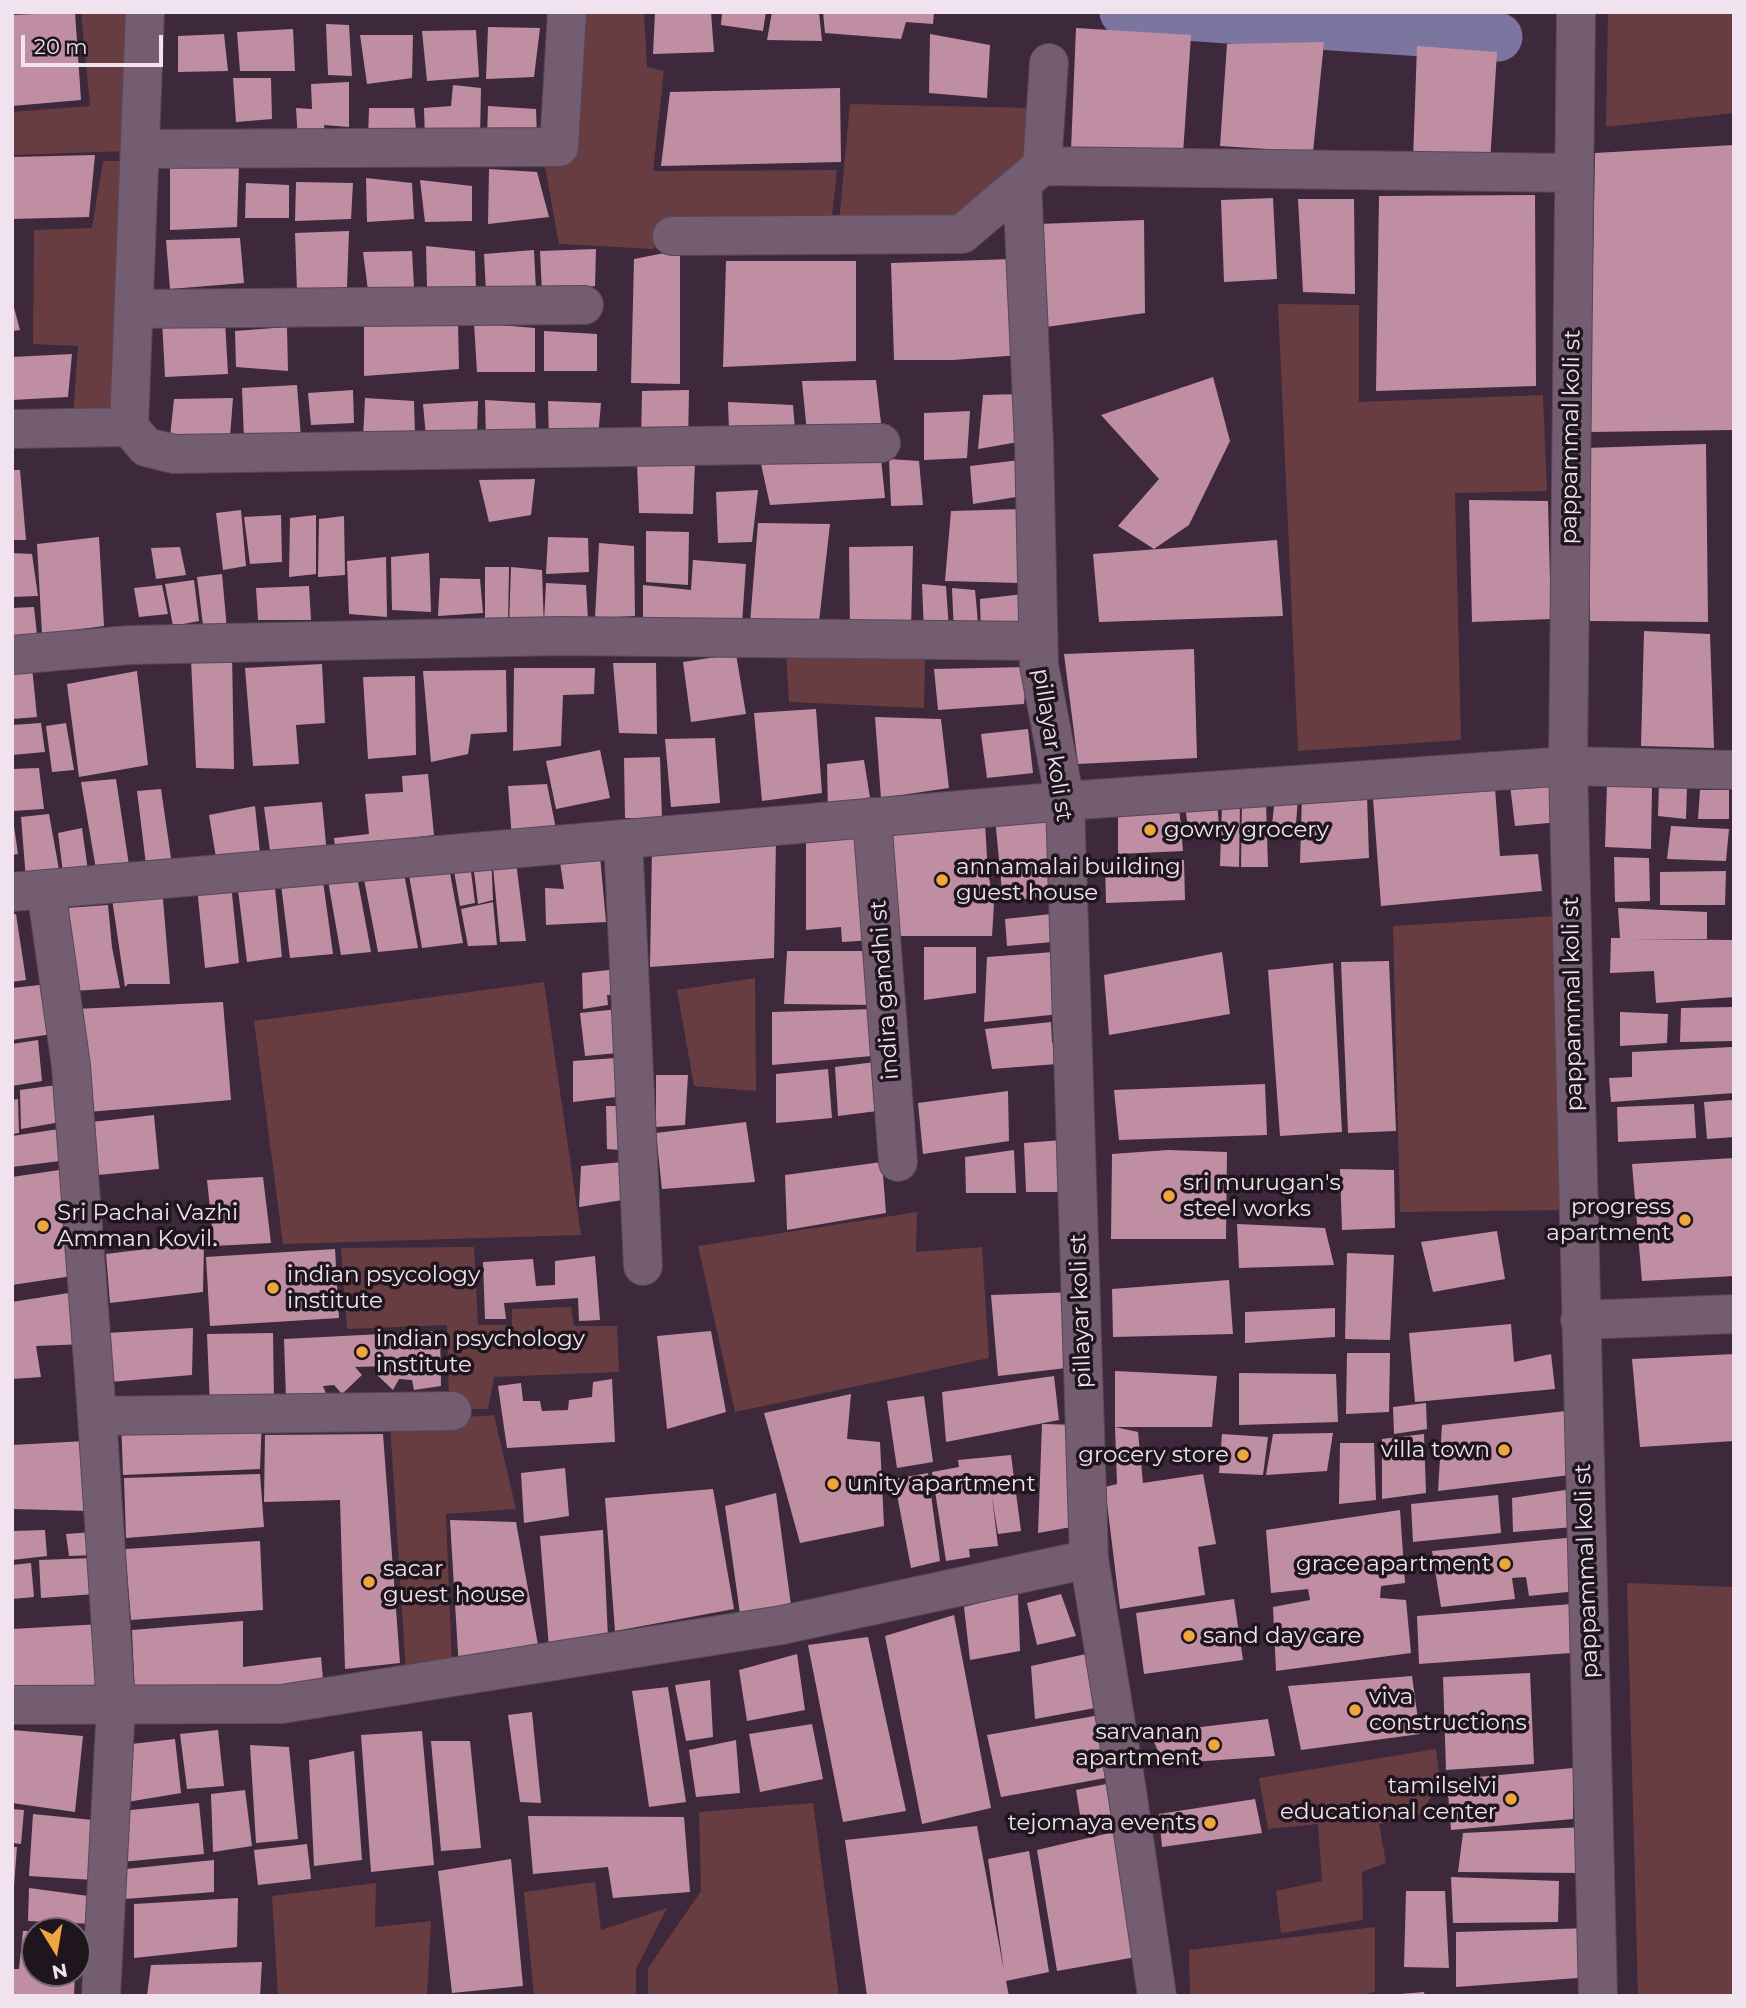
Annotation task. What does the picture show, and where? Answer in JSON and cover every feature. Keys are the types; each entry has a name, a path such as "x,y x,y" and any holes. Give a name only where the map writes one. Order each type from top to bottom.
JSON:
{"street":[{"path":"145,12 129,427 146,447 174,454 881,443"},
{"path":"140,149 559,147 567,12"},
{"name":"pappammal koli st","path":"1576,12 1568,766 1598,1996"},
{"name":"pillayar koli st","path":"1049,63 1032,175 1039,665 1065,801 1089,1559 1157,1996"},
{"path":"672,236 962,234 1032,175 1574,173"},
{"path":"134,309 584,305"},
{"path":"12,429 129,427"},
{"path":"12,655 130,645 546,636 1038,640"},
{"path":"100,1996 116,1704 71,1066 29,891 1065,801 1568,766 1734,769"},
{"name":"indira gandhi st","path":"873,817 898,1163"},
{"path":"623,839 643,1266"},
{"path":"1580,1320 1734,1314"},
{"path":"97,1416 452,1411"},
{"path":"12,1705 282,1704 782,1625 1089,1559"}],"shaded area":[{"path":"81,12 136,12 129,151 12,155 12,112 90,106"},
{"path":"578,12 644,12 647,67 664,71 653,171 837,170 831,226 660,227 654,249 559,244 545,166"},
{"path":"1608,12 1734,12 1734,113 1606,127"},
{"path":"850,104 1033,108 1032,161 959,223 839,222"},
{"path":"103,161 131,161 118,416 73,416 78,346 33,344 34,230 92,228"},
{"path":"1278,304 1359,305 1359,402 1543,395 1547,491 1455,493 1461,740 1298,751"},
{"path":"786,653 925,656 924,708 789,702"},
{"path":"1556,916 1567,1210 1400,1212 1393,926"},
{"path":"755,978 756,1091 694,1086 677,990"},
{"path":"544,982 581,1235 283,1244 254,1021"},
{"path":"917,1212 916,1252 982,1247 989,1358 735,1412 698,1246"},
{"path":"474,1247 478,1325 512,1325 512,1309 571,1307 574,1326 617,1326 619,1372 494,1377 488,1409 463,1409 449,1398 447,1325 347,1329 341,1248"},
{"path":"494,1415 516,1509 446,1514 452,1669 406,1673 390,1423"},
{"path":"1627,1583 1734,1587 1734,1996 1638,1996"},
{"path":"1436,1749 1440,1784 1418,1816 1379,1824 1386,1863 1362,1872 1363,1920 1281,1933 1276,1891 1322,1881 1318,1824 1268,1829 1259,1778"},
{"path":"813,1803 839,1996 648,1996 648,1968 701,1891 699,1812"},
{"path":"595,1882 601,1930 667,1908 636,1969 636,1996 534,1996 524,1892"},
{"path":"376,1883 375,1927 431,1921 427,1996 278,1996 272,1896"},
{"path":"1375,1927 1375,1992 1354,1996 1190,1996 1189,1950"}],"building":[{"path":"75,12 81,100 12,106 12,15"},
{"path":"655,12 711,12 714,52 653,54"},
{"path":"722,12 766,12 763,31 721,25"},
{"path":"772,12 819,12 822,41 767,40"},
{"path":"823,12 934,12 933,24 906,22 901,39 825,33"},
{"path":"326,24 349,25 352,76 328,75"},
{"path":"488,27 540,28 534,77 486,79"},
{"path":"1076,28 1191,35 1183,154 1071,150"},
{"path":"293,29 295,71 240,71 237,32"},
{"path":"476,30 479,77 427,81 422,31"},
{"path":"224,34 228,71 178,72 178,36"},
{"path":"930,34 990,45 987,98 929,93"},
{"path":"360,35 413,35 412,78 367,84"},
{"path":"1324,42 1313,152 1220,146 1227,44"},
{"path":"1417,46 1497,52 1490,162 1413,160"},
{"path":"233,78 271,78 272,119 236,122"},
{"path":"349,82 349,127 324,125 326,141 298,141 296,108 312,109 311,84"},
{"path":"453,85 481,88 480,139 425,140 424,108 451,106"},
{"path":"840,88 841,162 661,166 670,92"},
{"path":"488,106 536,109 537,138 487,139"},
{"path":"369,108 414,108 417,141 368,140"},
{"path":"1734,145 1734,430 1590,432 1595,153"},
{"path":"95,155 89,217 12,219 12,157"},
{"path":"239,163 237,227 170,230 170,165"},
{"path":"489,169 537,172 549,217 488,224"},
{"path":"366,178 412,183 414,219 367,222"},
{"path":"420,180 472,186 472,221 425,222"},
{"path":"296,182 353,183 351,219 295,221"},
{"path":"246,183 289,185 289,218 245,218"},
{"path":"1535,195 1536,386 1376,391 1379,196"},
{"path":"1273,198 1277,279 1224,282 1221,200"},
{"path":"1298,199 1354,199 1355,294 1303,292"},
{"path":"1144,220 1145,313 1046,327 1038,224"},
{"path":"349,231 347,287 297,292 295,233"},
{"path":"240,238 244,283 170,289 166,240"},
{"path":"426,246 475,251 476,292 427,288"},
{"path":"596,249 595,286 542,293 540,251"},
{"path":"534,250 536,291 486,292 484,254"},
{"path":"680,250 680,384 631,383 634,259"},
{"path":"412,251 414,288 368,290 363,252"},
{"path":"1013,259 1020,355 953,360 894,360 891,263"},
{"path":"726,261 856,261 856,361 723,367"},
{"path":"12,300 20,330 12,331"},
{"path":"162,320 225,320 228,374 165,377"},
{"path":"458,322 459,369 364,376 364,323"},
{"path":"474,323 535,328 535,372 477,372"},
{"path":"287,327 288,371 236,367 235,331"},
{"path":"544,331 597,334 597,371 544,371"},
{"path":"72,354 68,397 12,400 12,357"},
{"path":"1213,377 1230,441 1189,525 1154,549 1118,526 1159,479 1101,415"},
{"path":"876,380 881,423 807,433 802,381"},
{"path":"297,385 301,438 244,440 242,388"},
{"path":"353,390 354,423 311,425 308,393"},
{"path":"689,390 688,443 641,444 642,391"},
{"path":"1022,394 1024,441 978,449 983,395"},
{"path":"233,398 230,437 170,437 174,399"},
{"path":"365,398 414,401 415,436 363,438"},
{"path":"485,400 535,403 536,434 486,438"},
{"path":"478,401 477,437 426,437 423,404"},
{"path":"548,401 601,403 598,437 549,439"},
{"path":"728,402 793,405 795,429 729,430"},
{"path":"970,411 967,458 924,460 924,413"},
{"path":"1706,444 1708,622 1590,621 1586,448"},
{"path":"881,458 885,498 770,505 761,464"},
{"path":"889,459 919,461 923,505 891,506"},
{"path":"1028,459 1028,495 973,504 970,466"},
{"path":"695,460 693,514 639,513 637,463"},
{"path":"12,470 20,470 26,540 12,540"},
{"path":"535,479 531,515 489,522 479,480"},
{"path":"758,490 752,542 718,543 716,492"},
{"path":"1469,500 1548,501 1551,619 1472,622"},
{"path":"1022,509 1020,583 945,581 951,511"},
{"path":"241,510 246,566 223,570 216,513"},
{"path":"281,515 282,562 250,564 244,517"},
{"path":"316,515 316,574 289,577 290,518"},
{"path":"344,516 345,575 318,577 319,519"},
{"path":"758,523 830,524 819,622 750,623"},
{"path":"646,531 689,532 688,585 646,582"},
{"path":"99,537 104,626 42,634 37,544"},
{"path":"548,537 588,538 589,572 546,574"},
{"path":"1277,540 1283,616 1099,622 1093,554"},
{"path":"599,543 634,546 635,616 595,618"},
{"path":"913,546 911,629 850,628 849,547"},
{"path":"180,547 186,575 156,579 151,548"},
{"path":"12,553 32,554 38,596 12,597"},
{"path":"429,553 431,612 392,610 391,557"},
{"path":"386,557 387,617 349,614 347,561"},
{"path":"693,560 746,564 742,624 643,622 643,585 691,590"},
{"path":"485,567 509,567 508,626 485,625"},
{"path":"511,567 542,570 544,628 509,627"},
{"path":"222,574 227,630 204,633 197,577"},
{"path":"440,578 480,579 483,613 438,616"},
{"path":"194,580 199,621 173,626 165,584"},
{"path":"546,583 586,585 588,619 544,621"},
{"path":"922,584 946,586 949,630 924,632"},
{"path":"162,585 168,614 139,617 134,588"},
{"path":"309,586 311,620 258,620 256,588"},
{"path":"952,588 975,590 979,634 954,635"},
{"path":"1023,594 1025,633 981,636 980,599"},
{"path":"34,607 37,635 12,637 12,608"},
{"path":"1644,631 1710,634 1714,748 1641,746"},
{"path":"1194,649 1197,758 1078,764 1064,654"},
{"path":"232,653 234,769 196,768 191,659"},
{"path":"736,654 746,714 691,722 683,662"},
{"path":"613,663 656,663 657,734 619,733"},
{"path":"322,664 325,723 296,725 299,764 253,766 245,668"},
{"path":"32,667 37,717 12,719 12,668"},
{"path":"1027,667 1024,704 938,710 934,669"},
{"path":"514,668 595,668 594,694 563,695 561,746 513,751"},
{"path":"506,670 507,732 471,734 468,754 431,762 423,671"},
{"path":"137,671 148,765 79,777 67,684"},
{"path":"415,676 416,755 368,759 363,677"},
{"path":"816,709 822,793 762,801 754,713"},
{"path":"875,717 941,719 949,788 881,798"},
{"path":"41,723 45,752 12,755 12,725"},
{"path":"66,723 74,770 52,772 46,726"},
{"path":"1028,729 1033,773 987,778 981,734"},
{"path":"715,738 720,803 671,807 665,739"},
{"path":"600,750 610,798 556,809 546,761"},
{"path":"660,757 662,818 625,818 624,758"},
{"path":"864,760 871,804 828,812 827,764"},
{"path":"39,768 44,809 12,811 12,769"},
{"path":"428,774 434,835 372,843 336,856 334,838 369,834 365,794 403,792 402,776"},
{"path":"1494,774 1500,856 1538,854 1542,891 1381,906 1372,785"},
{"path":"1560,776 1560,822 1515,826 1509,777"},
{"path":"116,779 129,865 96,869 81,782"},
{"path":"547,784 556,829 512,839 508,786"},
{"path":"1659,784 1687,785 1686,819 1658,816"},
{"path":"1607,785 1652,786 1651,849 1605,847"},
{"path":"161,789 172,865 147,873 137,791"},
{"path":"1700,790 1729,790 1729,819 1698,819"},
{"path":"1302,795 1367,795 1369,858 1300,863"},
{"path":"1275,797 1298,798 1296,824 1272,825"},
{"path":"1242,801 1266,801 1268,867 1241,867"},
{"path":"322,802 327,854 271,858 264,807"},
{"path":"1217,802 1219,826 1188,827 1185,807"},
{"path":"1240,802 1239,867 1220,866 1222,804"},
{"path":"255,806 261,863 218,870 209,815"},
{"name":"gowry grocery","path":"1179,806 1183,851 1118,854 1118,810"},
{"path":"1060,813 1063,895 1003,901 995,818"},
{"path":"49,814 60,875 26,880 21,817"},
{"name":"annamalai building guest house","path":"985,824 988,873 994,903 992,936 897,936 891,827"},
{"path":"14,826 18,854 12,855 12,827"},
{"path":"1671,826 1729,829 1726,861 1667,859"},
{"path":"82,828 89,878 64,881 58,833"},
{"path":"865,828 874,940 842,942 841,927 806,930 806,834"},
{"path":"776,838 774,958 650,967 652,847"},
{"path":"599,845 606,922 546,925 545,888 564,889 558,849"},
{"path":"491,853 493,900 478,904 472,855"},
{"path":"515,854 526,941 500,942 492,856"},
{"path":"469,856 475,903 460,906 452,859"},
{"path":"447,857 463,943 422,948 407,864"},
{"path":"1614,857 1649,858 1650,901 1615,902"},
{"path":"1184,860 1185,900 1106,903 1105,863"},
{"path":"403,868 418,948 378,952 362,869"},
{"path":"356,871 371,952 341,955 327,875"},
{"path":"1726,871 1725,905 1660,905 1660,872"},
{"path":"322,874 333,954 290,958 280,876"},
{"path":"274,878 282,957 247,962 237,882"},
{"path":"231,884 239,963 205,968 197,887"},
{"path":"162,887 170,984 128,984 125,987 111,892"},
{"path":"493,902 497,945 468,946 461,909"},
{"path":"108,905 120,988 73,991 67,908"},
{"path":"1618,908 1707,912 1707,939 1630,939 1734,940 1734,997 1656,1003 1654,971 1610,973 1611,938 1620,938"},
{"path":"1061,913 1064,941 1007,946 1005,919"},
{"path":"16,914 26,980 12,982 12,915"},
{"path":"924,947 976,947 976,993 924,1000"},
{"path":"787,951 872,951 877,1005 784,1004"},
{"path":"1067,951 1069,1013 984,1022 987,957"},
{"path":"1222,952 1230,1014 1109,1035 1104,975"},
{"path":"1389,961 1396,1131 1348,1133 1341,962"},
{"path":"1333,963 1342,1132 1280,1136 1268,970"},
{"path":"626,968 628,994 607,995 608,1005 583,1009 582,973"},
{"path":"49,984 59,1033 12,1040 12,988"},
{"path":"223,1002 231,1100 88,1112 75,1009"},
{"path":"1734,1007 1734,1041 1680,1042 1681,1008"},
{"path":"628,1008 629,1052 585,1056 580,1013"},
{"path":"875,1009 883,1055 772,1065 772,1012"},
{"path":"1620,1012 1668,1014 1667,1043 1620,1046"},
{"path":"1051,1022 1052,1043 1070,1041 1070,1063 992,1069 985,1029"},
{"path":"38,1040 42,1081 12,1086 12,1044"},
{"path":"1732,1047 1734,1093 1611,1102 1609,1078 1632,1077 1632,1052"},
{"path":"630,1057 633,1095 573,1102 573,1061"},
{"path":"883,1061 885,1110 838,1116 835,1067"},
{"path":"828,1069 832,1118 776,1123 776,1074"},
{"path":"656,1075 688,1075 685,1125 656,1127"},
{"path":"64,1084 66,1121 21,1129 20,1090"},
{"path":"1265,1084 1267,1135 1119,1140 1114,1090"},
{"path":"1008,1091 1009,1141 923,1154 918,1103"},
{"path":"18,1099 19,1133 12,1134 12,1100"},
{"path":"1732,1100 1734,1137 1707,1139 1704,1102"},
{"path":"1694,1104 1696,1138 1618,1142 1617,1107"},
{"path":"606,1106 631,1106 634,1151 607,1149"},
{"path":"154,1115 159,1169 98,1175 92,1122"},
{"path":"746,1122 755,1182 662,1189 656,1133"},
{"path":"66,1128 68,1160 12,1167 12,1136"},
{"path":"1075,1139 1074,1192 1026,1192 1024,1143"},
{"path":"1014,1150 1016,1193 966,1193 965,1157"},
{"name":"sri murugan's steel works","path":"1168,1150 1227,1152 1226,1239 1111,1239 1112,1154"},
{"name":"progress apartment","path":"1734,1158 1734,1276 1642,1281 1632,1164"},
{"path":"632,1161 635,1198 579,1207 581,1166"},
{"path":"882,1162 886,1213 787,1230 785,1175"},
{"name":"Sri Pachai Vazhi Amman Kovil.","path":"66,1169 79,1275 12,1285 12,1177"},
{"path":"1340,1169 1394,1170 1395,1228 1342,1230"},
{"path":"263,1177 271,1243 214,1246 207,1180"},
{"path":"1237,1224 1325,1228 1334,1265 1239,1268"},
{"path":"1497,1231 1505,1279 1433,1292 1421,1242"},
{"path":"204,1242 203,1292 110,1303 106,1254"},
{"name":"indian psycology institute","path":"335,1249 339,1318 210,1326 206,1257"},
{"path":"1347,1253 1394,1255 1390,1340 1345,1339"},
{"path":"595,1256 600,1320 579,1321 578,1298 504,1303 506,1319 485,1319 483,1262 533,1259 536,1286 555,1285 555,1261"},
{"path":"1229,1280 1233,1334 1113,1337 1112,1289"},
{"path":"81,1291 85,1344 36,1346 41,1377 12,1379 12,1302"},
{"path":"1077,1292 1075,1367 998,1376 991,1295"},
{"path":"1335,1308 1335,1337 1245,1343 1245,1312"},
{"path":"1511,1324 1514,1362 1551,1354 1555,1389 1415,1402 1409,1333"},
{"path":"193,1328 192,1375 110,1382 106,1333"},
{"name":"indian psychology institute","path":"440,1331 441,1386 414,1390 412,1380 399,1379 393,1390 376,1374 387,1366 355,1367 362,1375 342,1394 334,1385 323,1386 327,1396 286,1399 284,1339"},
{"path":"711,1331 726,1412 667,1429 657,1336"},
{"path":"273,1333 274,1401 210,1406 207,1334"},
{"path":"1347,1353 1390,1353 1389,1412 1346,1414"},
{"path":"1734,1354 1734,1441 1640,1447 1632,1359"},
{"path":"1115,1371 1217,1376 1212,1427 1115,1427"},
{"path":"1239,1373 1336,1374 1338,1422 1239,1425"},
{"path":"1054,1376 1059,1420 946,1442 942,1392"},
{"path":"612,1379 615,1442 507,1448 498,1386 521,1383 523,1401 540,1401 542,1411 568,1410 569,1400 592,1397 593,1382"},
{"name":"unity apartment","path":"851,1394 847,1439 880,1442 884,1526 800,1543 764,1413"},
{"path":"924,1396 933,1462 897,1468 887,1401"},
{"path":"1426,1403 1427,1429 1394,1434 1393,1407"},
{"name":"villa town","path":"1566,1411 1570,1475 1438,1491 1442,1425"},
{"path":"121,1417 262,1417 260,1469 123,1475"},
{"path":"1042,1424 1079,1425 1077,1526 1038,1533"},
{"path":"1115,1427 1138,1432 1143,1483 1203,1474 1216,1544 1198,1547 1205,1595 1120,1609 1105,1487 1117,1484"},
{"path":"1333,1433 1327,1471 1266,1475 1273,1434"},
{"name":"sacar guest house","path":"383,1434 400,1663 345,1669 340,1500 264,1502 265,1435"},
{"name":"grocery store","path":"1222,1434 1268,1437 1263,1475 1219,1473"},
{"path":"1424,1434 1426,1493 1382,1499 1382,1439"},
{"path":"86,1441 91,1511 12,1509 12,1445"},
{"path":"1340,1443 1374,1443 1376,1500 1339,1504"},
{"path":"1011,1455 1021,1531 998,1534 992,1497 998,1546 969,1549 970,1557 946,1561 932,1472 959,1467 958,1460"},
{"path":"565,1468 569,1516 524,1523 521,1473"},
{"path":"928,1473 940,1561 911,1568 894,1479"},
{"path":"260,1474 264,1527 126,1538 124,1478"},
{"path":"713,1489 734,1609 615,1631 605,1498"},
{"path":"1572,1489 1574,1527 1513,1532 1512,1498"},
{"path":"776,1493 792,1613 741,1621 725,1506"},
{"path":"1498,1495 1501,1533 1413,1542 1411,1504"},
{"path":"1400,1510 1405,1583 1381,1586 1380,1598 1406,1600 1411,1653 1276,1671 1273,1607 1310,1600 1308,1589 1271,1593 1266,1530"},
{"path":"450,1520 516,1522 540,1656 459,1670"},
{"path":"45,1530 47,1556 12,1560 12,1531"},
{"path":"603,1530 608,1638 549,1648 540,1536"},
{"path":"94,1532 95,1555 69,1556 66,1534"},
{"name":"grace apartment","path":"1576,1537 1577,1591 1529,1596 1526,1577 1512,1578 1515,1599 1441,1607 1432,1551"},
{"path":"260,1541 263,1610 131,1620 125,1549"},
{"path":"94,1558 95,1594 41,1598 39,1560"},
{"path":"31,1563 34,1597 12,1599 12,1565"},
{"path":"1018,1593 1020,1651 970,1660 964,1607"},
{"path":"1061,1594 1076,1636 1037,1645 1027,1603"},
{"name":"sand day care","path":"1234,1599 1243,1660 1144,1674 1136,1613"},
{"path":"1572,1604 1571,1653 1419,1664 1417,1616"},
{"path":"954,1615 991,1808 922,1824 885,1636"},
{"path":"243,1621 243,1667 321,1657 324,1690 135,1698 132,1630"},
{"path":"101,1624 105,1695 12,1697 12,1629"},
{"path":"868,1637 906,1811 843,1822 808,1645"},
{"path":"797,1654 805,1710 747,1721 739,1670"},
{"path":"1086,1654 1095,1708 1035,1719 1031,1666"},
{"path":"1530,1673 1534,1764 1446,1770 1443,1677"},
{"name":"viva constructions","path":"1412,1676 1420,1734 1301,1750 1288,1686"},
{"path":"710,1680 713,1737 686,1741 675,1685"},
{"path":"668,1687 686,1802 649,1807 632,1691"},
{"path":"532,1712 541,1803 520,1802 508,1715"},
{"path":"1100,1715 1111,1777 1001,1797 987,1735"},
{"name":"sarvanan apartment","path":"1268,1719 1275,1756 1164,1764 1150,1733"},
{"path":"812,1724 823,1779 760,1792 749,1734"},
{"path":"12,1730 83,1736 75,1812 12,1803"},
{"path":"218,1730 224,1786 187,1789 180,1734"},
{"path":"422,1731 434,1865 371,1872 361,1735"},
{"path":"175,1739 181,1793 127,1802 123,1745"},
{"path":"736,1740 740,1793 696,1797 689,1750"},
{"path":"431,1741 470,1741 481,1848 441,1851"},
{"path":"250,1745 289,1747 298,1839 256,1843"},
{"path":"354,1751 362,1860 314,1866 309,1760"},
{"name":"tamilselvi educational center","path":"1573,1768 1573,1819 1451,1830 1447,1780"},
{"path":"1111,1783 1118,1824 1083,1833 1076,1790"},
{"path":"245,1790 252,1846 213,1852 211,1794"},
{"name":"tejomaya events","path":"1255,1799 1262,1833 1162,1847 1159,1814"},
{"path":"199,1803 204,1854 122,1862 121,1811"},
{"path":"12,1809 24,1810 21,1844 12,1843"},
{"path":"33,1814 103,1821 94,1880 29,1876"},
{"path":"528,1816 684,1817 690,1892 613,1898 608,1867 533,1874"},
{"path":"977,1826 1004,1971 988,1859 1029,1851 1049,1972 1006,1981 1009,1996 867,1996 845,1840"},
{"path":"1585,1827 1582,1873 1458,1872 1463,1833"},
{"path":"1118,1831 1136,1957 1057,1971 1037,1850"},
{"path":"307,1844 311,1879 258,1885 254,1850"},
{"path":"12,1847 17,1847 14,1886 12,1886"},
{"path":"511,1859 523,1986 452,1993 438,1871"},
{"path":"214,1860 214,1892 125,1899 126,1869"},
{"path":"1451,1877 1559,1881 1558,1922 1453,1923"},
{"path":"29,1888 96,1897 93,1924 91,1917 28,1917"},
{"path":"1406,1891 1445,1891 1449,1968 1404,1967"},
{"path":"238,1898 237,1947 134,1958 134,1904"},
{"path":"1591,1928 1591,1977 1456,1987 1456,1932"},
{"path":"21,1950 21,1987 74,1987 74,1996 12,1996 12,1969 19,1969"},
{"path":"262,1962 260,1996 147,1996 151,1965"},
{"path":"1424,1992 1425,1996 1400,1996 1400,1994"}],"waterway":[{"path":"1124,12 1498,37"}],"place":[{"name":"gowry grocery","path":"1150,830"},
{"name":"annamalai building guest house","path":"942,880"},
{"name":"sri murugan's steel works","path":"1169,1196"},
{"name":"progress apartment","path":"1685,1220"},
{"name":"Sri Pachai Vazhi Amman Kovil.","path":"43,1226"},
{"name":"indian psycology institute","path":"273,1288"},
{"name":"indian psychology institute","path":"362,1352"},
{"name":"villa town","path":"1504,1450"},
{"name":"grocery store","path":"1243,1455"},
{"name":"unity apartment","path":"833,1484"},
{"name":"grace apartment","path":"1505,1564"},
{"name":"sacar guest house","path":"369,1582"},
{"name":"sand day care","path":"1189,1636"},
{"name":"viva constructions","path":"1355,1710"},
{"name":"sarvanan apartment","path":"1214,1745"},
{"name":"tamilselvi educational center","path":"1511,1799"},
{"name":"tejomaya events","path":"1210,1823"}]}
